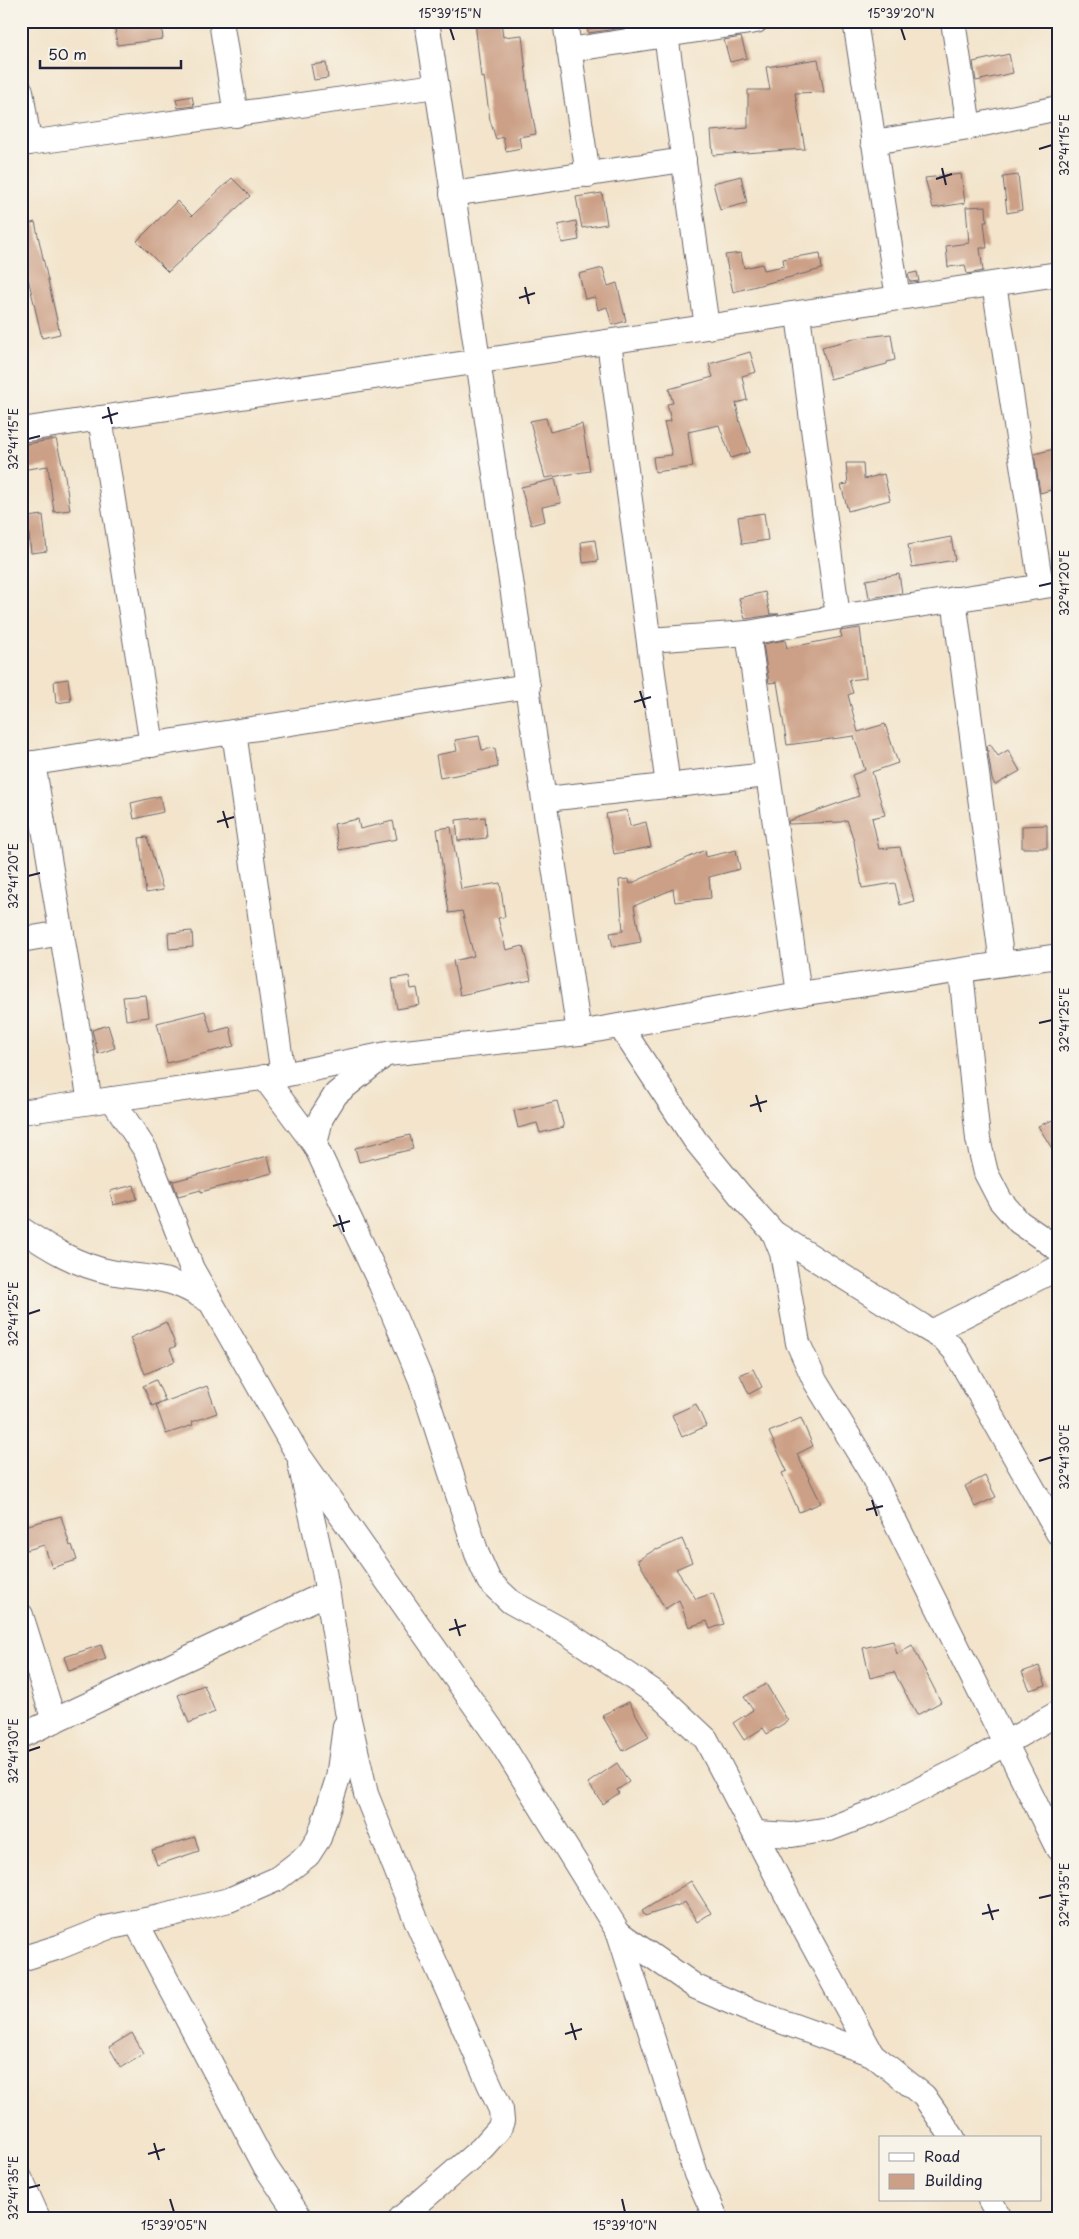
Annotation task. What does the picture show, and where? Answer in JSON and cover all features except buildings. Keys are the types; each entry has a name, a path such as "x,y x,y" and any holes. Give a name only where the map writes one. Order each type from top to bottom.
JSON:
{"street":[{"path":"221,21 236,115"},
{"path":"427,21 477,362 546,799 579,1033"},
{"path":"565,21 588,176"},
{"path":"569,50 756,21"},
{"path":"855,21 898,298"},
{"path":"953,21 969,127"},
{"path":"666,35 707,327"},
{"path":"21,91 25,144 436,86"},
{"path":"874,142 969,127 1058,108"},
{"path":"452,194 588,176 684,160"},
{"path":"21,430 798,315 1058,274"},
{"path":"649,640 748,633 838,617 1049,585 994,284"},
{"path":"798,315 838,617"},
{"path":"610,342 668,786"},
{"path":"100,418 152,745"},
{"path":"954,599 1002,964"},
{"path":"748,633 800,994"},
{"path":"528,686 27,764 62,933 101,1100 146,1151 192,1269 297,1453 502,1744 619,1933 696,2174 716,2218"},
{"path":"234,732 274,1076 315,1145 382,1285 421,1380 477,1554 489,1581 511,1602 568,1633 660,1696 706,1739 801,1923 872,2054"},
{"path":"546,799 767,775"},
{"path":"21,940 62,933"},
{"path":"21,1112 274,1076 387,1054 579,1033 800,994 1058,956"},
{"path":"960,971 978,1139 986,1173 1000,1200 1020,1222 1058,1248"},
{"path":"620,1026 695,1140 774,1233 826,1268 922,1326 934,1331 955,1351 1058,1534"},
{"path":"315,1145 321,1118 336,1094 387,1054"},
{"path":"21,1230 46,1246 79,1262 111,1272 150,1277 178,1284 210,1301"},
{"path":"774,1233 782,1253 798,1343 812,1374 870,1471 1058,1849"},
{"path":"934,1331 1058,1268"},
{"path":"297,1453 327,1593 347,1711 366,1794 416,1922 501,2110 502,2121 500,2129 482,2148 401,2218"},
{"path":"21,1736 327,1593"},
{"path":"21,1615 54,1721"},
{"path":"21,1958 59,1947 106,1928 229,1900 278,1879 308,1854 318,1838 338,1778 347,1711"},
{"path":"756,1833 792,1835 829,1829 881,1809 962,1768 1058,1712"},
{"path":"136,1922 265,2166 300,2218"},
{"path":"619,1933 696,1987 747,2009 872,2054 924,2096 952,2136"},
{"path":"21,2180 38,2218"},
{"path":"991,2202 1000,2218"}]}
